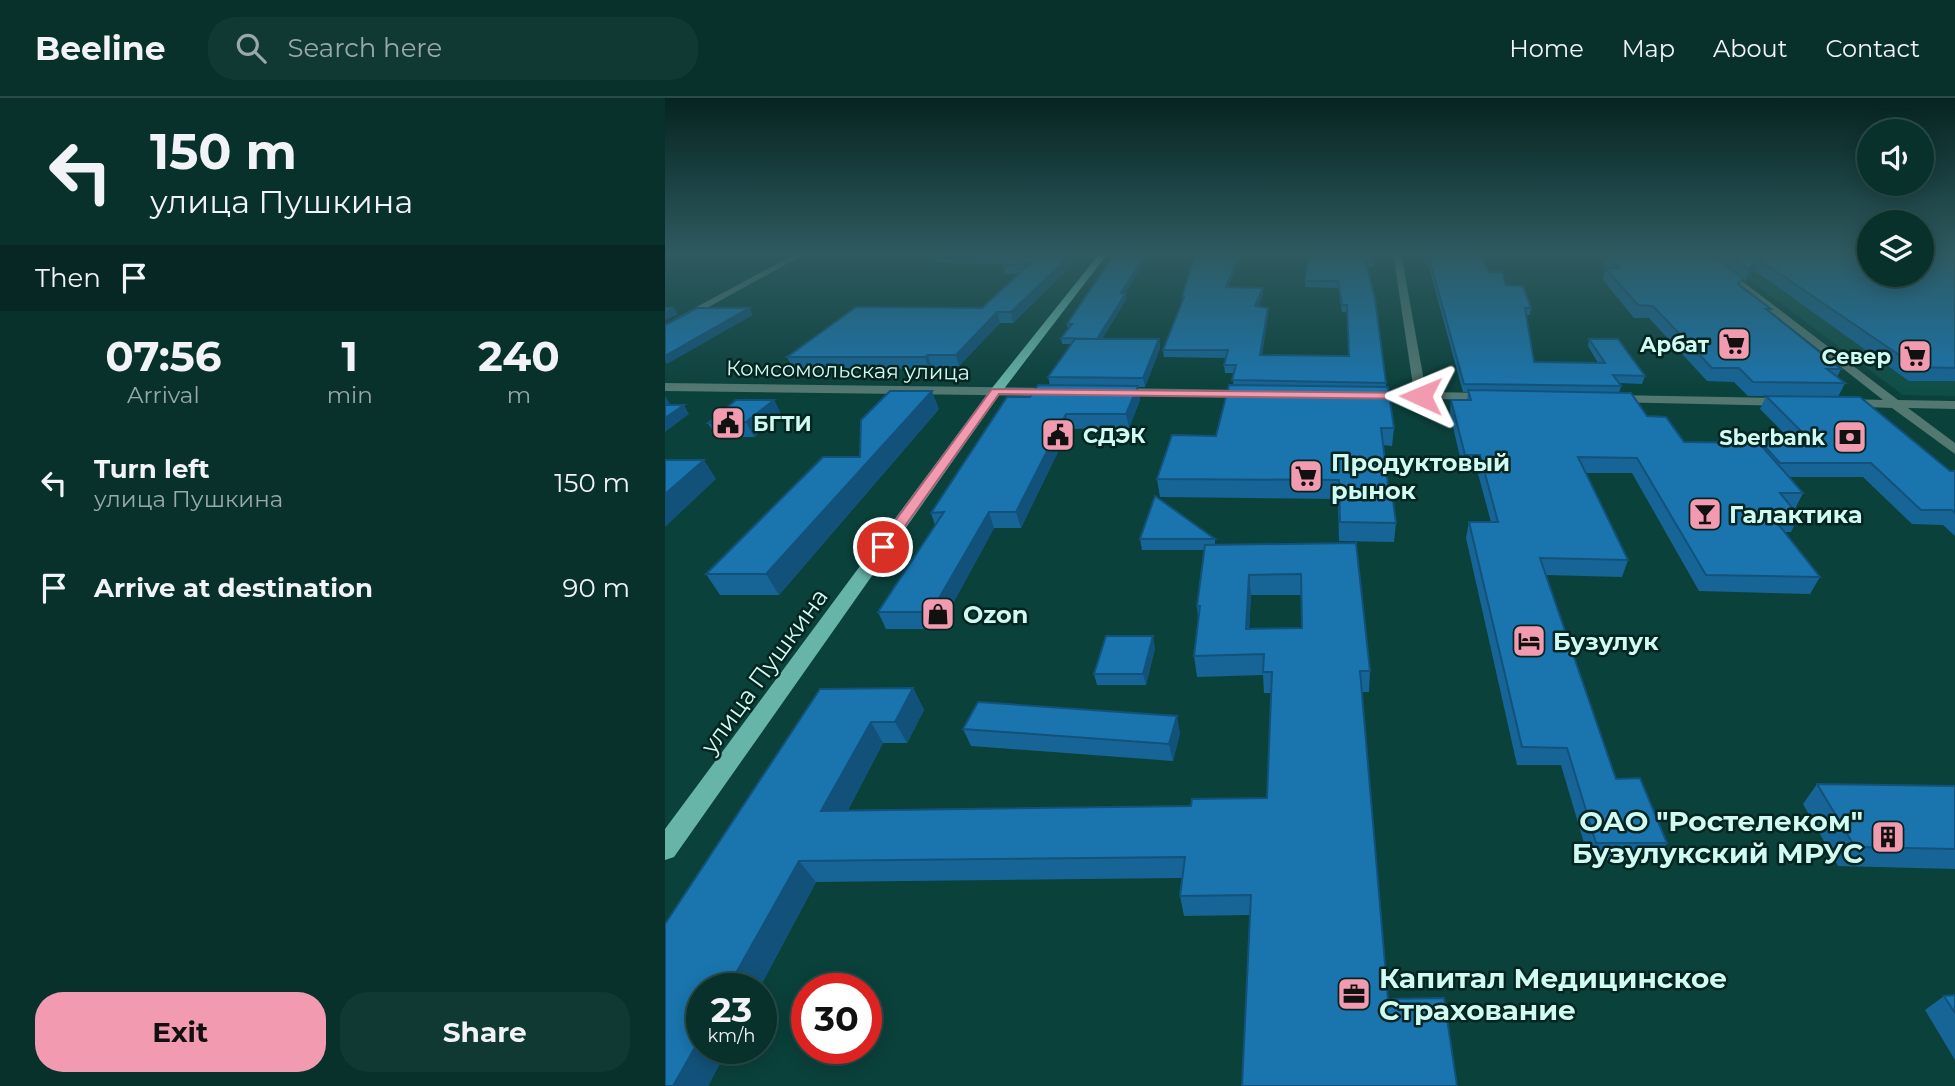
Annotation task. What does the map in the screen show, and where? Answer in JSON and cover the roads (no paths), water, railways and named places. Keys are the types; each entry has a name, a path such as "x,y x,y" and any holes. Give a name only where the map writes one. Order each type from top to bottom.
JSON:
{"main road":[{"name":"улица Пушкина","path":"665,849 996,391 1068,299"}],"street":[{"path":"665,328 718,299"},
{"path":"1405,299 1421,396"},
{"path":"1760,299 1955,450"},
{"name":"Комсомольская улица","path":"665,387 1064,392"},
{"path":"1106,392 1257,394"},
{"path":"1352,395 1507,397"},
{"path":"1600,398 1803,402"},
{"path":"1830,403 1955,405"}],"place":[{"name":"Арбат","path":"1734,344"},
{"name":"Север","path":"1915,356"},
{"name":"БГТИ","path":"728,423"},
{"name":"СДЭК","path":"1058,435"},
{"name":"Sberbank","path":"1850,437"},
{"name":"Продуктовый рынок","path":"1306,476"},
{"name":"Галактика","path":"1705,514"},
{"name":"Ozon","path":"938,614"},
{"name":"Бузулук","path":"1529,641"},
{"name":"ОАО \"Ростелеком\" Бузулукский МРУС","path":"1888,837"},
{"name":"Капитал Медицинское Страхование","path":"1354,994"}]}
